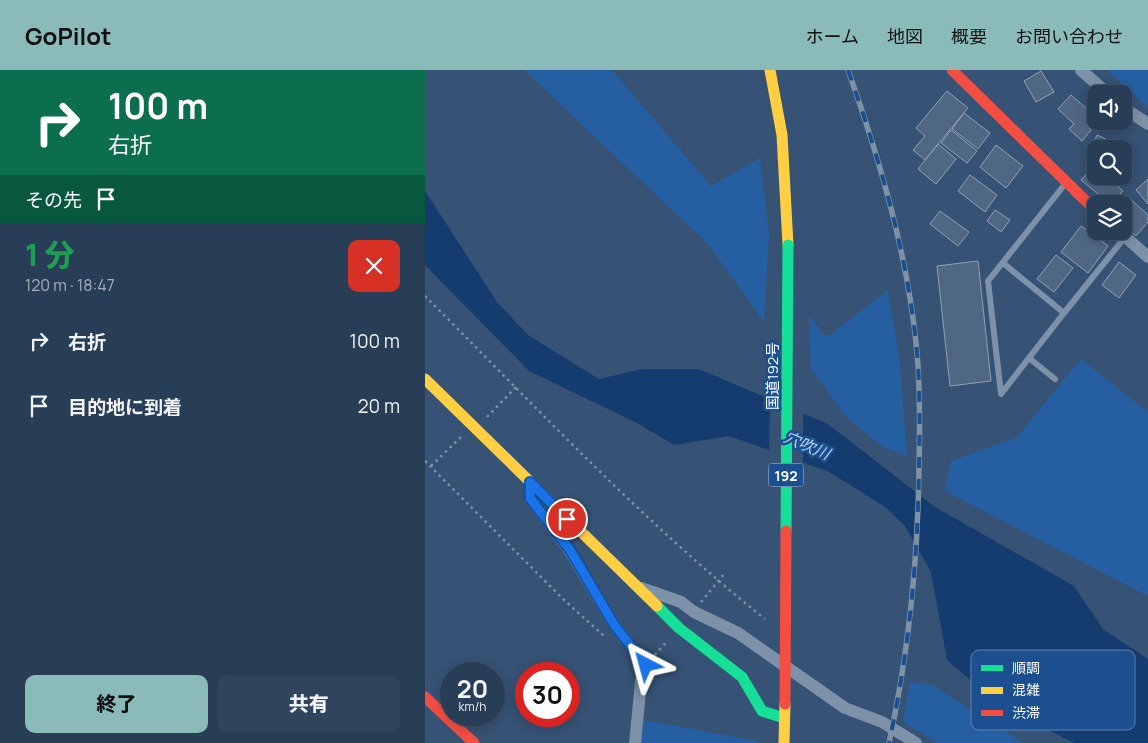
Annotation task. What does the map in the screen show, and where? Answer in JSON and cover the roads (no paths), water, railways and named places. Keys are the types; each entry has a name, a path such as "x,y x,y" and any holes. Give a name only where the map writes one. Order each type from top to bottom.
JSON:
{"main road":[{"name":"国道192号","path":"770,70 778,101 785,154 788,245 785,704 783,743"},
{"path":"953,70 1087,203"},
{"path":"425,379 679,628 742,677 762,711 784,718"},
{"path":"425,697 474,743"}],"street":[{"path":"1081,70 1098,85"},
{"path":"1132,113 1148,124"},
{"path":"1128,240 1148,258"},
{"path":"530,482 530,498 570,550 615,626 646,665 643,672 635,743"},
{"path":"636,586 681,602 693,612 738,633 845,708 882,722 916,743"}],"lane":[{"path":"1065,183 988,281 1001,394 1118,240"},
{"path":"1003,263 1064,313"},
{"path":"1029,358 1055,379"}],"water":[{"name":"穴吹川","path":"425,191 497,302 528,335 599,379 642,369 699,369 828,424 935,507 1074,586 1103,629 1134,650 971,650 971,680 947,660 931,572 905,526 885,507 827,471 729,436 674,445 635,422 529,371 425,265"},
{"path":"1135,650 1148,659 1148,743 1074,743 1049,730 1135,730"}],"railway":[{"path":"848,70 882,173 900,244 913,316 918,366 919,452 917,536 907,640 889,743"}]}
